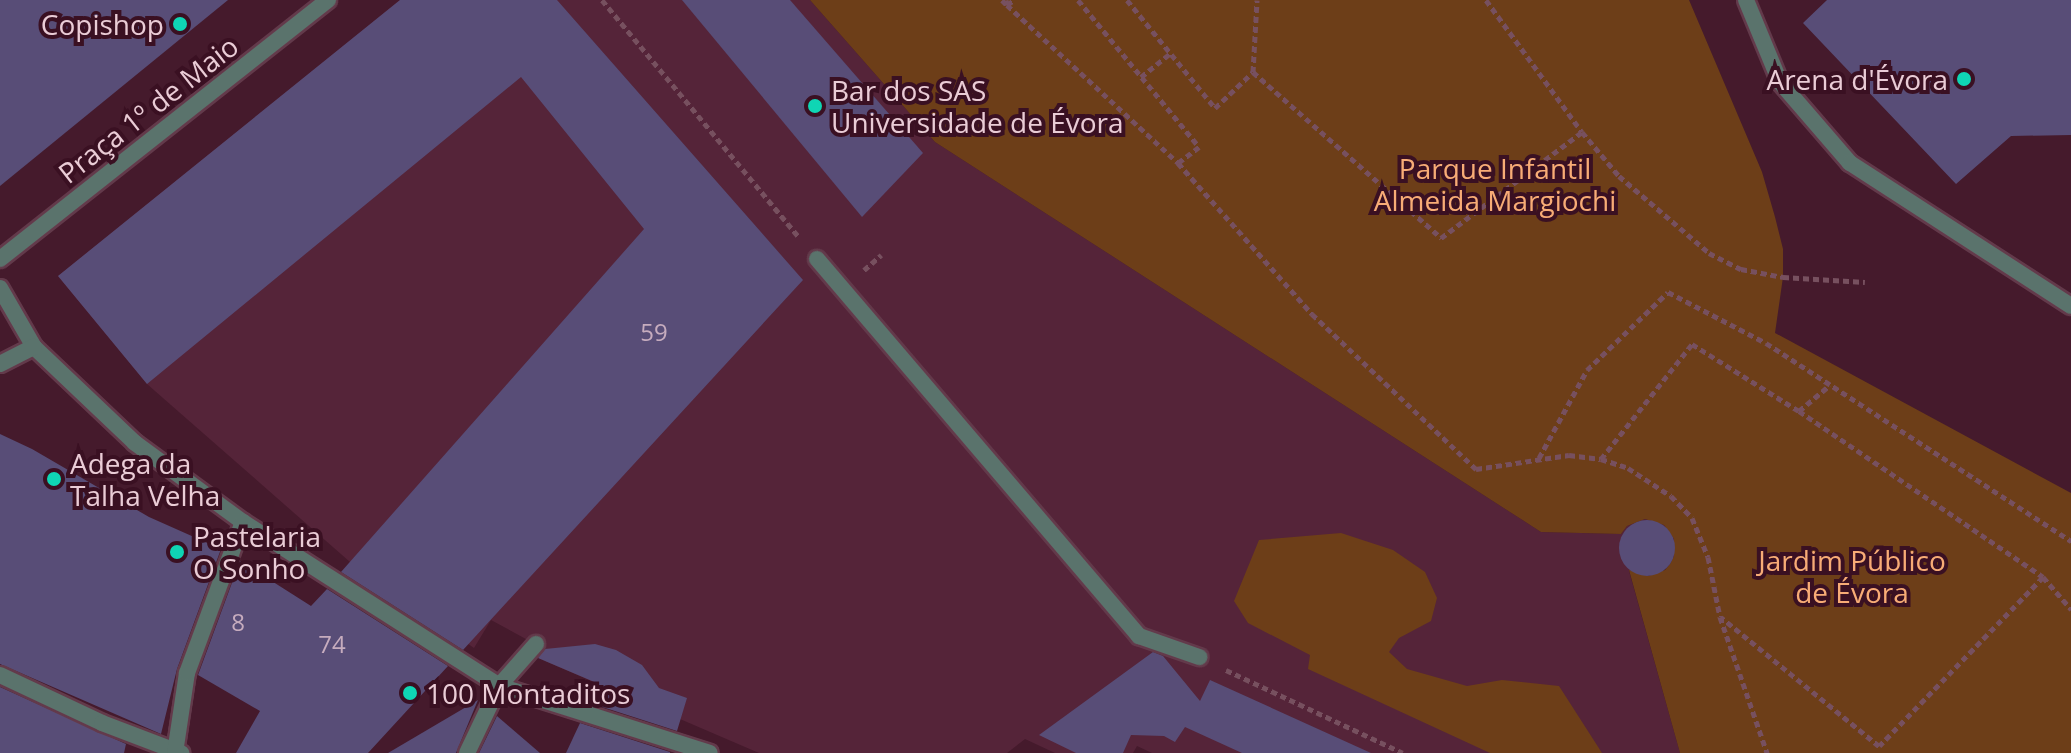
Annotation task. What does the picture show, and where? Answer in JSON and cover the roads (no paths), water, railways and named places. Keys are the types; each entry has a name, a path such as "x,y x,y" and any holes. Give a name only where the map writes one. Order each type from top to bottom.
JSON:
{"street":[{"name":"Praça 1º de Maio","path":"0,259 328,0"},
{"path":"1746,0 1780,82 1850,163 2071,306"},
{"path":"817,259 1139,636 1199,657"},
{"path":"0,288 34,347 135,443 243,522 499,686 710,753"},
{"path":"0,364 34,347"},
{"path":"0,675 102,723 178,752 187,673 243,522"},
{"path":"467,753 499,686 536,644"}],"place":[{"name":"Copishop","path":"180,24"},
{"name":"Arena d'Évora","path":"1964,79"},
{"name":"Bar dos SAS Universidade de Évora","path":"815,106"},
{"name":"Adega da Talha Velha","path":"54,479"},
{"name":"Pastelaria O Sonho","path":"177,552"},
{"name":"100 Montaditos","path":"410,693"}],"park label":[{"name":"Parque Infantil Almeida Margiochi","path":"1495,184"},
{"name":"Jardim Público de Évora","path":"1852,576"}]}
